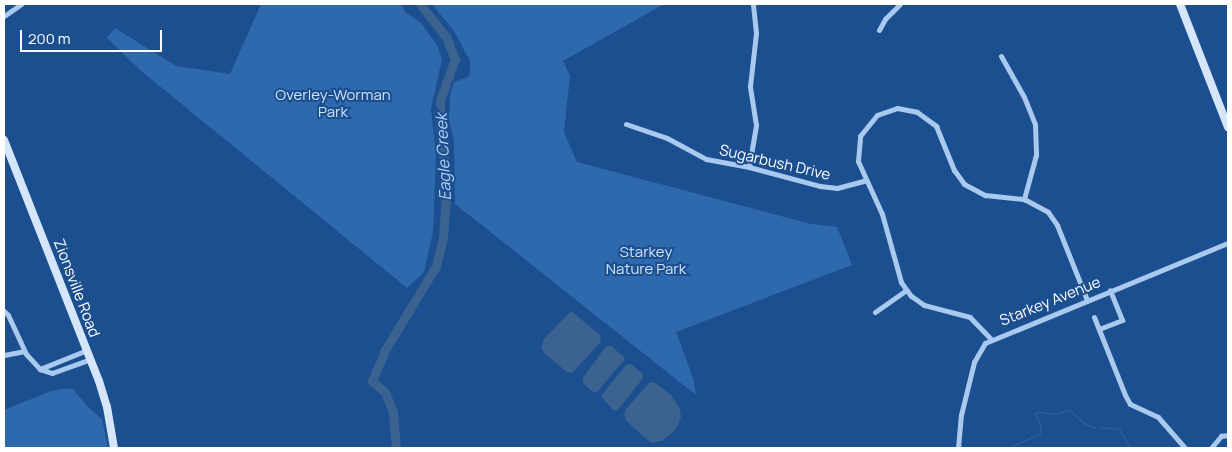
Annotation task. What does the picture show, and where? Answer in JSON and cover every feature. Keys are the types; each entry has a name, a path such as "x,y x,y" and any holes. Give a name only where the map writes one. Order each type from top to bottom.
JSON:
{"main road":[{"path":"1180,4 1228,127"},
{"name":"Zionsville Road","path":"4,140 87,350 107,407 114,448"}],"street":[{"path":"5,14 21,4"},
{"path":"749,166 756,125 750,86 756,33 752,4"},
{"path":"879,30 885,19 900,4"},
{"path":"1001,56 1024,96 1035,124 1036,155 1024,199"},
{"path":"991,339 970,317 924,305 905,291 897,272 882,214 858,161 857,154 860,136 864,128 877,115 885,111 907,109 917,112 936,126 954,170 964,184 985,195 1024,199 1048,212 1057,225 1087,300"},
{"name":"Sugarbush Drive","path":"626,124 667,138 706,159 749,166 828,188 845,187 866,180"},
{"name":"Starkey Avenue","path":"958,448 961,415 974,362 981,348 991,339 1228,243"},
{"path":"1099,329 1122,320 1110,290"},
{"path":"875,312 905,291"},
{"path":"4,311 8,315 24,351 40,369 52,373 90,359"},
{"path":"1094,317 1130,404 1158,417 1185,448"},
{"path":"40,369 87,350"},
{"path":"4,355 24,351"},
{"path":"1211,448 1221,436 1228,435"}],"green space":[{"name":"Overley-Worman Park","path":"261,4 402,4 405,12 421,23 437,45 442,59 431,109 436,156 433,232 424,272 407,288 140,70 107,38 115,28 176,66 230,74"},
{"name":"Starkey Nature Park","path":"432,4 664,4 563,61 570,76 564,132 577,162 811,224 837,227 852,265 676,332 693,378 696,395 455,204 454,141 449,119 450,96 454,82 468,77 470,61 454,31"},
{"path":"73,389 88,407 102,419 108,448 4,448 4,410 51,391"}],"shaded area":[{"path":"571,311 600,335 601,339 600,343 572,373 567,372 544,353 541,347 544,339"},
{"path":"606,346 611,346 624,357 624,360 598,391 594,393 583,383 583,378"},
{"path":"627,364 631,364 642,373 643,378 618,410 613,410 601,396"},
{"path":"654,382 671,395 680,409 681,417 676,429 662,441 651,443 626,421 624,415 626,409 649,383"}],"waterway":[{"name":"Eagle Creek","path":"396,448 393,412 385,392 372,381 385,350 436,266 443,237 447,184 441,136 440,100 455,59 446,37 420,4"},
{"path":"1008,448 1040,433 1041,427 1035,413 1055,414 1069,410 1084,423 1095,428"},
{"path":"1100,427 1119,429 1130,448"}]}
